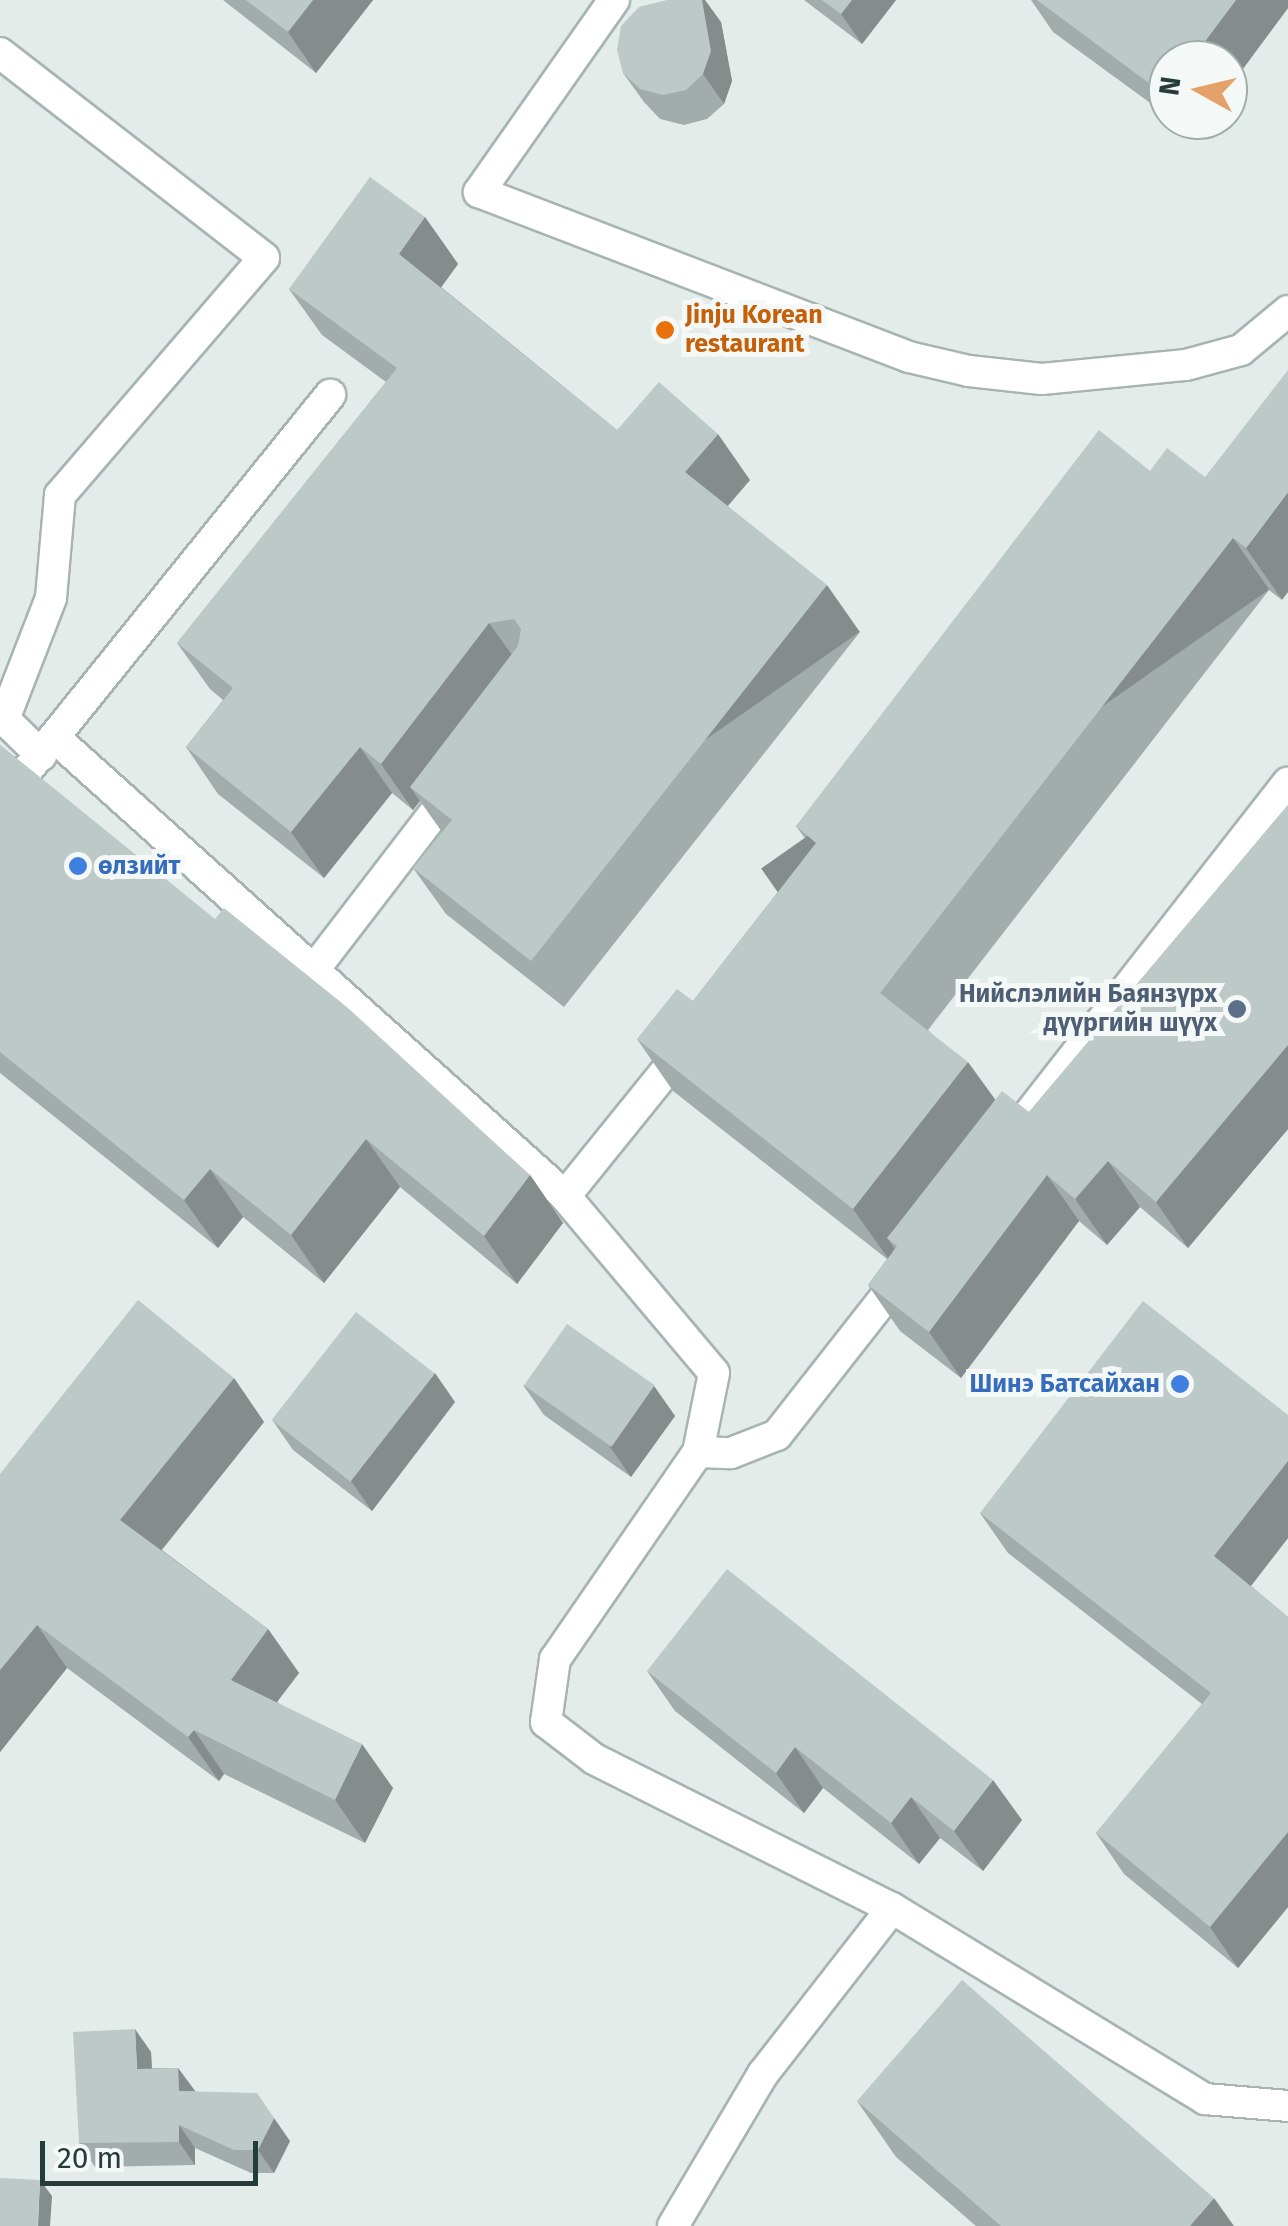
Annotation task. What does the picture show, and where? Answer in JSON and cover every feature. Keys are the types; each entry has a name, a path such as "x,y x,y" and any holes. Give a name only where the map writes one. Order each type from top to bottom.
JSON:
{"street":[{"path":"614,0 479,192 909,358 968,371 1042,378 1186,365 1240,350 1288,311"},
{"path":"0,52 264,258 60,495 51,598 4,719 48,746 313,971 565,1196 714,1373 698,1452 555,1659 546,1722 594,1759 892,1908 1205,2100 1288,2106"},
{"path":"0,804 330,395"},
{"path":"313,971 477,758"},
{"path":"1008,1140 1288,782"},
{"path":"565,1196 701,1027"},
{"path":"698,1452 731,1453 777,1435 923,1249"},
{"path":"673,2226 763,2074 892,1908"}],"building":[{"path":"246,0 313,0 288,32"},
{"path":"667,0 702,0 711,51 703,74 686,90 663,95 640,89 623,73 617,50 621,26 639,7"},
{"path":"822,0 852,0 841,14"},
{"path":"1037,0 1236,0 1206,40 1148,40 1148,82"},
{"path":"370,177 425,217 399,254 617,430 659,382 718,434 685,472 827,585 531,961 413,868 452,820 410,787 518,646 521,629 514,619 489,623 381,764 360,747 291,832 186,747 233,688 177,643 397,368 289,289"},
{"path":"1288,370 1288,492 1246,548 1233,538 880,993 968,1062 853,1209 637,1039 677,989 693,1001 816,843 796,826 1099,430 1150,471 1167,448 1205,477"},
{"path":"0,745 215,919 224,908 348,1008 530,1175 484,1236 366,1139 291,1235 210,1169 184,1200 0,1052"},
{"path":"1288,805 1288,1045 1156,1202 1108,1161 1075,1199 1047,1175 929,1332 868,1285 897,1246 887,1238 1002,1091 1029,1112"},
{"path":"138,1300 234,1378 120,1520 268,1629 231,1680 362,1744 335,1800 194,1730 188,1737 37,1625 0,1670 0,1474"},
{"path":"1143,1301 1288,1415 1288,1461 1214,1556 1288,1617 1288,1832 1210,1927 1096,1833 1211,1693 980,1513"},
{"path":"356,1312 435,1374 350,1482 272,1420"},
{"path":"567,1324 655,1385 612,1447 524,1385"},
{"path":"727,1569 993,1780 954,1831 911,1797 891,1823 795,1747 776,1773 647,1671"},
{"path":"962,1980 1214,2198 1190,2226 1001,2226 857,2101"},
{"path":"135,2029 137,2069 178,2068 179,2091 257,2093 274,2118 258,2150 234,2150 179,2125 179,2142 79,2143 73,2032"},
{"path":"0,2178 40,2180 38,2226 0,2226"}],"place":[{"name":"Jinju Korean restaurant","path":"665,330"},
{"name":"өлзийт","path":"78,866"},
{"name":"Нийслэлийн Баянзүрх дүүргийн шүүх","path":"1237,1009"},
{"name":"Шинэ Батсайхан","path":"1180,1384"}]}
